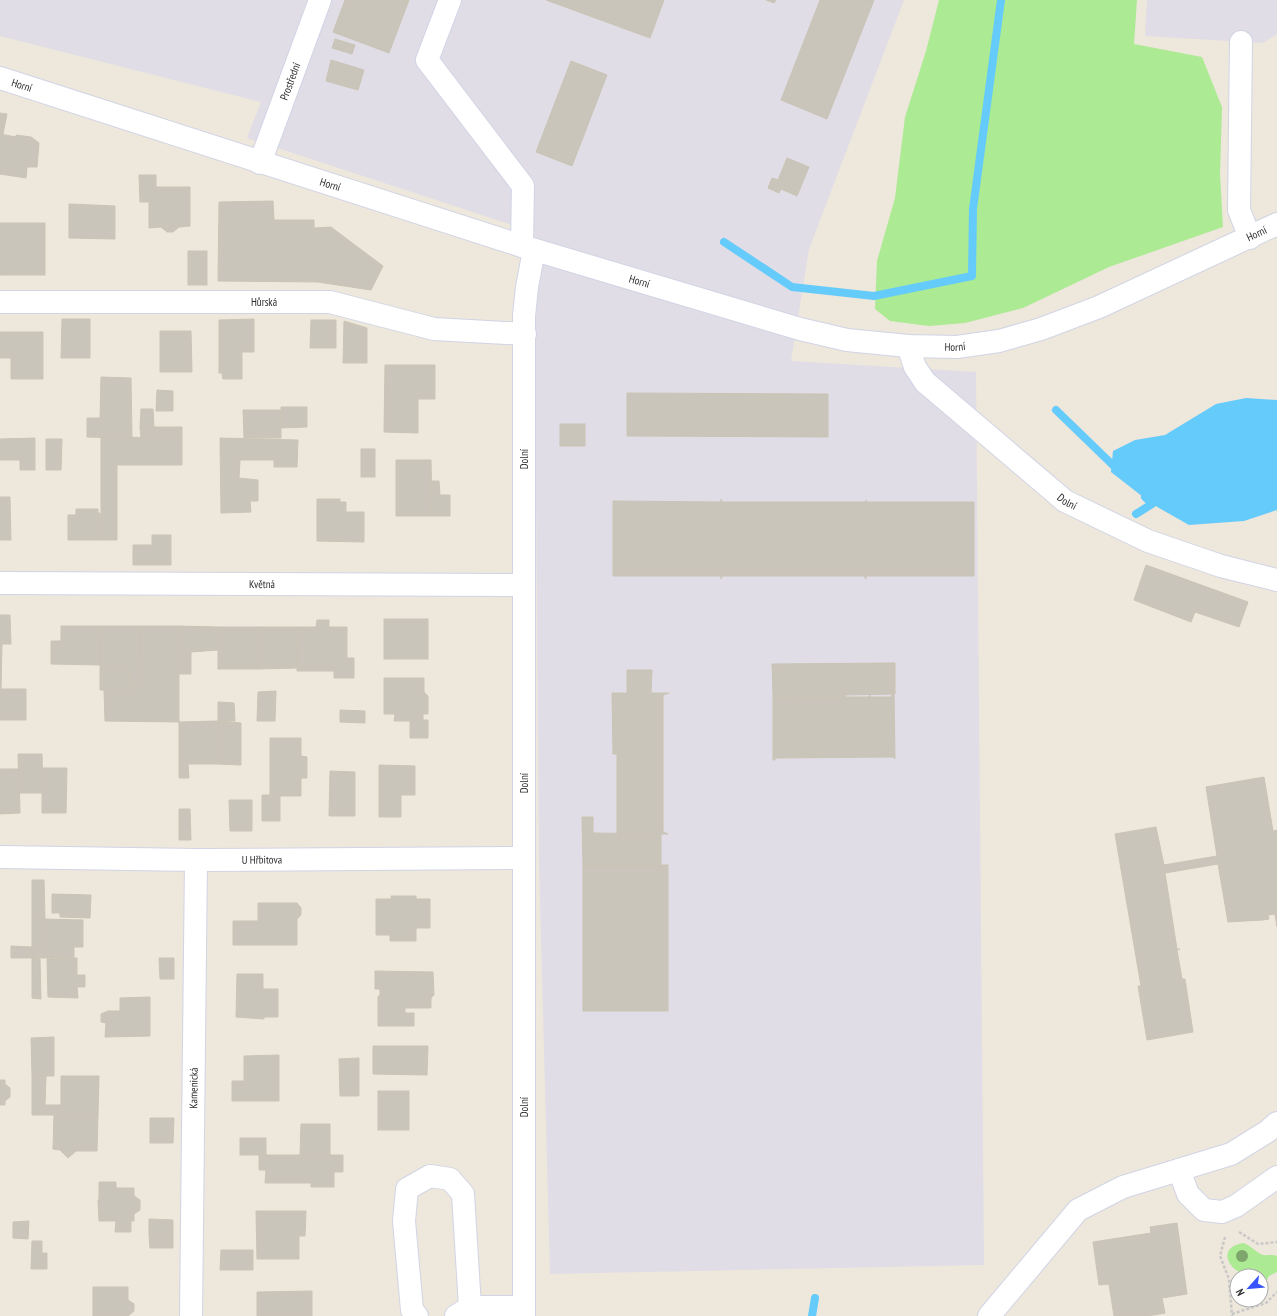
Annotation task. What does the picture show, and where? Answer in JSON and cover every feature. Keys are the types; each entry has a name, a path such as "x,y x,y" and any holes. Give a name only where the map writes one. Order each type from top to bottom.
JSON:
{"street":[{"name":"Prostřední","path":"260,163 320,0"},
{"name":"Dolní","path":"450,0 426,60 523,186 528,248 524,334 524,1312"},
{"path":"1241,42 1240,210 1250,238"},
{"name":"Horní","path":"0,78 260,163 528,248 800,329 847,340 908,346 957,347 999,341 1041,330 1099,307 1250,238 1277,224"},
{"name":"Hůrská","path":"0,302 330,302 434,329 524,334"},
{"name":"Dolní","path":"908,346 915,367 925,382 1065,501 1148,541 1220,566 1277,580"},
{"name":"Květná","path":"0,583 524,585"},
{"name":"U Hřbitova","path":"0,858 196,860 524,858"},
{"name":"Kamenická","path":"192,1316 196,860"},
{"path":"989,1316 1078,1210 1123,1187 1231,1154 1268,1132 1277,1123"},
{"path":"1179,1170 1188,1194 1204,1210 1222,1212 1236,1206 1277,1177"},
{"path":"417,1316 412,1310 404,1221 407,1189 430,1176 450,1179 463,1194 463,1311 524,1312"}],"path":[{"path":"1222,1212 1225,1234 1220,1256 1229,1279 1232,1315 1266,1303 1277,1292"},
{"path":"1225,1234 1240,1232 1258,1244 1277,1242"}],"shaded area":[{"path":"0,0 904,0 809,249 791,361 976,372 984,1265 550,1274 539,864 534,232 247,138 261,102 0,36"},
{"path":"1147,0 1277,0 1277,34 1263,43 1145,36"}],"green space":[{"path":"939,0 1137,0 1134,44 1202,57 1222,107 1220,174 1223,227 1109,267 1023,308 965,323 929,326 890,321 875,309 877,261 895,198 905,117 926,51"},
{"path":"1243,1243 1249,1245 1258,1253 1263,1255 1277,1256 1277,1272 1269,1276 1269,1268 1233,1268 1227,1257 1229,1250"}],"water":[{"path":"1246,398 1277,400 1277,510 1244,521 1189,525 1152,504 1111,472 1113,451 1135,440 1165,435 1216,404"}],"building":[{"path":"345,0 409,0 389,53 333,32"},
{"path":"546,0 664,0 650,38"},
{"path":"766,0 776,0 774,3"},
{"path":"820,0 874,0 827,119 781,100"},
{"path":"335,39 355,45 352,54 332,48"},
{"path":"331,60 364,70 358,90 326,81"},
{"path":"571,61 607,75 572,166 536,152"},
{"path":"0,113 7,114 3,134 0,134"},
{"path":"0,134 16,137 16,135 31,137 39,143 37,167 27,167 26,178 0,174"},
{"path":"787,158 809,167 797,196 781,189 779,193 768,188 772,178 778,180"},
{"path":"139,175 156,175 156,187 190,187 190,226 179,227 173,232 167,232 161,227 149,228 149,202 140,202"},
{"path":"273,201 274,220 314,220 314,228 331,227 383,266 371,290 318,282 218,281 219,202"},
{"path":"69,204 115,206 115,239 69,238"},
{"path":"0,223 45,223 45,275 0,275"},
{"path":"188,251 207,251 207,285 188,285"},
{"path":"62,319 90,319 90,358 61,358"},
{"path":"254,319 254,352 242,352 242,379 223,379 222,373 219,373 219,320"},
{"path":"311,320 336,320 336,348 310,348"},
{"path":"344,321 367,328 367,363 343,363"},
{"path":"160,331 191,331 192,372 160,372"},
{"path":"0,332 43,332 43,379 11,379 11,358 0,358"},
{"path":"385,365 435,365 435,399 418,399 418,433 384,432"},
{"path":"101,377 131,378 132,438 87,437 87,418 100,418"},
{"path":"157,390 173,391 173,411 156,411"},
{"path":"627,393 828,394 828,437 627,436"},
{"path":"281,407 307,407 307,427 281,428"},
{"path":"141,409 153,409 154,427 140,427"},
{"path":"243,410 281,410 281,438 244,438"},
{"path":"560,424 585,424 585,446 560,446"},
{"path":"140,427 182,427 182,438 141,438"},
{"path":"101,437 182,438 182,465 117,465 117,540 101,540"},
{"path":"35,438 35,470 20,470 20,460 0,460 0,439"},
{"path":"220,438 298,440 297,467 274,467 274,460 240,460 239,478 258,480 258,501 250,501 251,512 221,513"},
{"path":"46,439 62,439 61,470 46,470"},
{"path":"361,449 375,449 375,477 361,477"},
{"path":"396,460 431,460 432,516 396,516"},
{"path":"432,481 439,481 440,495 450,495 450,516 432,516"},
{"path":"0,497 10,497 11,540 0,540"},
{"path":"317,499 340,499 340,502 346,502 346,512 364,512 364,542 317,541"},
{"path":"721,499 722,502 865,502 866,500 866,502 974,502 974,576 866,576 866,579 864,576 722,576 721,579 721,576 613,576 613,501 721,502"},
{"path":"76,509 98,509 98,513 100,513 101,540 68,540 68,515 76,515"},
{"path":"152,535 171,535 171,565 133,565 133,545 152,545"},
{"path":"1146,565 1248,602 1239,627 1195,612 1191,622 1134,600"},
{"path":"0,615 10,615 11,644 2,644 1,689 26,689 26,720 0,720"},
{"path":"384,619 428,619 428,659 384,659"},
{"path":"317,620 329,620 329,627 347,627 347,658 354,658 354,678 334,678 334,671 297,671 298,627 316,627"},
{"path":"61,626 101,626 100,665 51,664 51,641 61,641"},
{"path":"101,626 140,626 139,682 128,682 129,671 100,671"},
{"path":"140,626 179,626 179,722 105,721 104,690 136,690 136,682 139,682"},
{"path":"179,626 218,627 218,650 191,652 191,674 179,674"},
{"path":"218,627 258,627 258,669 218,669"},
{"path":"258,627 298,627 297,668 258,669"},
{"path":"895,663 895,694 894,692 893,694 844,695 844,697 823,697 823,695 821,697 799,697 797,695 797,697 775,697 773,693 772,664"},
{"path":"627,670 652,670 651,693 669,693 663,695 663,832 668,834 617,834 617,754 613,754 612,693 627,693"},
{"path":"100,671 129,671 128,682 136,682 136,690 100,690"},
{"path":"384,678 424,678 424,692 428,696 428,714 423,714 423,720 428,720 428,738 410,738 410,721 394,721 395,714 384,714"},
{"path":"276,691 275,721 257,721 258,692"},
{"path":"893,692 895,759 893,757 775,758 775,760 773,760 773,693 775,697 797,697 797,695 799,697 821,697 823,695 823,697 844,697 844,695 846,697 868,697 870,695 870,697 891,697"},
{"path":"218,702 234,703 235,721 218,721"},
{"path":"340,710 365,711 365,723 340,722"},
{"path":"218,721 241,723 241,765 218,764"},
{"path":"218,721 218,764 188,764 189,778 179,778 179,722"},
{"path":"270,738 301,738 301,756 307,757 307,778 301,778 301,796 280,796 280,821 262,821 262,795 270,795"},
{"path":"18,754 42,754 43,793 19,793"},
{"path":"379,765 415,766 415,795 401,795 401,817 379,817"},
{"path":"42,768 67,768 66,813 42,813"},
{"path":"0,769 19,769 20,813 0,814"},
{"path":"330,771 355,772 355,816 329,816"},
{"path":"1264,777 1273,831 1277,830 1277,927 1275,914 1268,915 1269,919 1228,922 1218,864 1165,873 1177,949 1180,949 1177,950 1182,979 1185,979 1193,1032 1147,1040 1138,986 1141,986 1115,834 1156,827 1164,865 1217,856 1206,787"},
{"path":"229,800 252,800 252,831 230,831"},
{"path":"179,809 190,809 191,840 179,840"},
{"path":"582,817 593,817 593,833 661,834 661,865 583,865"},
{"path":"583,865 668,865 668,1011 583,1011"},
{"path":"32,880 44,880 45,919 32,919"},
{"path":"52,894 91,895 90,918 60,917 60,913 52,913"},
{"path":"391,896 416,896 416,899 430,899 430,928 416,928 416,941 390,941 390,935 376,935 376,899 391,899"},
{"path":"258,903 297,903 301,908 301,915 297,919 297,945 233,945 233,921 258,921"},
{"path":"32,919 43,919 43,957 54,958 32,958"},
{"path":"43,919 83,920 83,947 74,947 74,958 43,957"},
{"path":"11,946 32,947 32,958 11,958"},
{"path":"32,958 40,959 41,999 32,998"},
{"path":"77,958 77,975 85,975 85,987 77,987 78,998 48,997 47,959"},
{"path":"159,958 174,958 174,979 160,979"},
{"path":"375,971 433,972 434,995 431,998 431,1008 405,1008 405,1013 414,1013 414,1026 378,1026 378,996 380,996 380,989 375,989"},
{"path":"237,974 263,974 263,989 278,989 278,1017 264,1017 264,1019 236,1017"},
{"path":"150,997 150,1036 105,1037 106,1023 101,1022 101,1014 108,1011 120,1011 120,998"},
{"path":"54,1037 54,1076 32,1076 31,1038"},
{"path":"373,1046 428,1046 427,1075 373,1074"},
{"path":"279,1055 279,1101 232,1101 232,1081 244,1081 244,1056"},
{"path":"359,1058 359,1096 340,1096 339,1059"},
{"path":"32,1076 46,1076 45,1105 61,1105 61,1076 99,1076 98,1115 32,1115"},
{"path":"0,1080 5,1080 5,1084 10,1088 10,1097 5,1101 5,1105 0,1105"},
{"path":"378,1091 409,1091 409,1130 378,1130"},
{"path":"54,1115 98,1115 97,1151 76,1151 68,1158 60,1150 53,1149"},
{"path":"150,1118 174,1118 173,1143 150,1143"},
{"path":"301,1124 330,1124 330,1155 300,1155"},
{"path":"240,1138 266,1138 266,1155 240,1155"},
{"path":"259,1155 343,1155 343,1172 334,1172 334,1187 311,1187 311,1183 265,1183 266,1170 259,1170"},
{"path":"99,1182 116,1182 116,1188 134,1188 134,1196 140,1200 140,1210 134,1214 134,1221 131,1221 131,1232 115,1232 116,1221 99,1221"},
{"path":"256,1211 306,1211 305,1236 299,1236 299,1259 257,1259"},
{"path":"149,1219 173,1220 173,1234 149,1235"},
{"path":"29,1221 28,1239 13,1238 13,1222"},
{"path":"1177,1223 1187,1294 1162,1298 1165,1313 1148,1316 1114,1316 1109,1284 1099,1285 1093,1242 1151,1233 1150,1227"},
{"path":"173,1234 173,1248 150,1248 149,1235"},
{"path":"32,1241 42,1241 42,1253 47,1253 47,1269 31,1269"},
{"path":"221,1250 253,1250 253,1270 220,1270"},
{"path":"93,1287 128,1287 128,1300 134,1304 134,1311 128,1316 93,1316"},
{"path":"312,1291 312,1316 257,1316 257,1292"}],"waterway":[{"path":"724,242 792,287 874,296 972,276 973,209 1001,0"},
{"path":"1056,410 1120,472"},
{"path":"1136,514 1152,504 1145,497"},
{"path":"812,1316 815,1298"}]}
